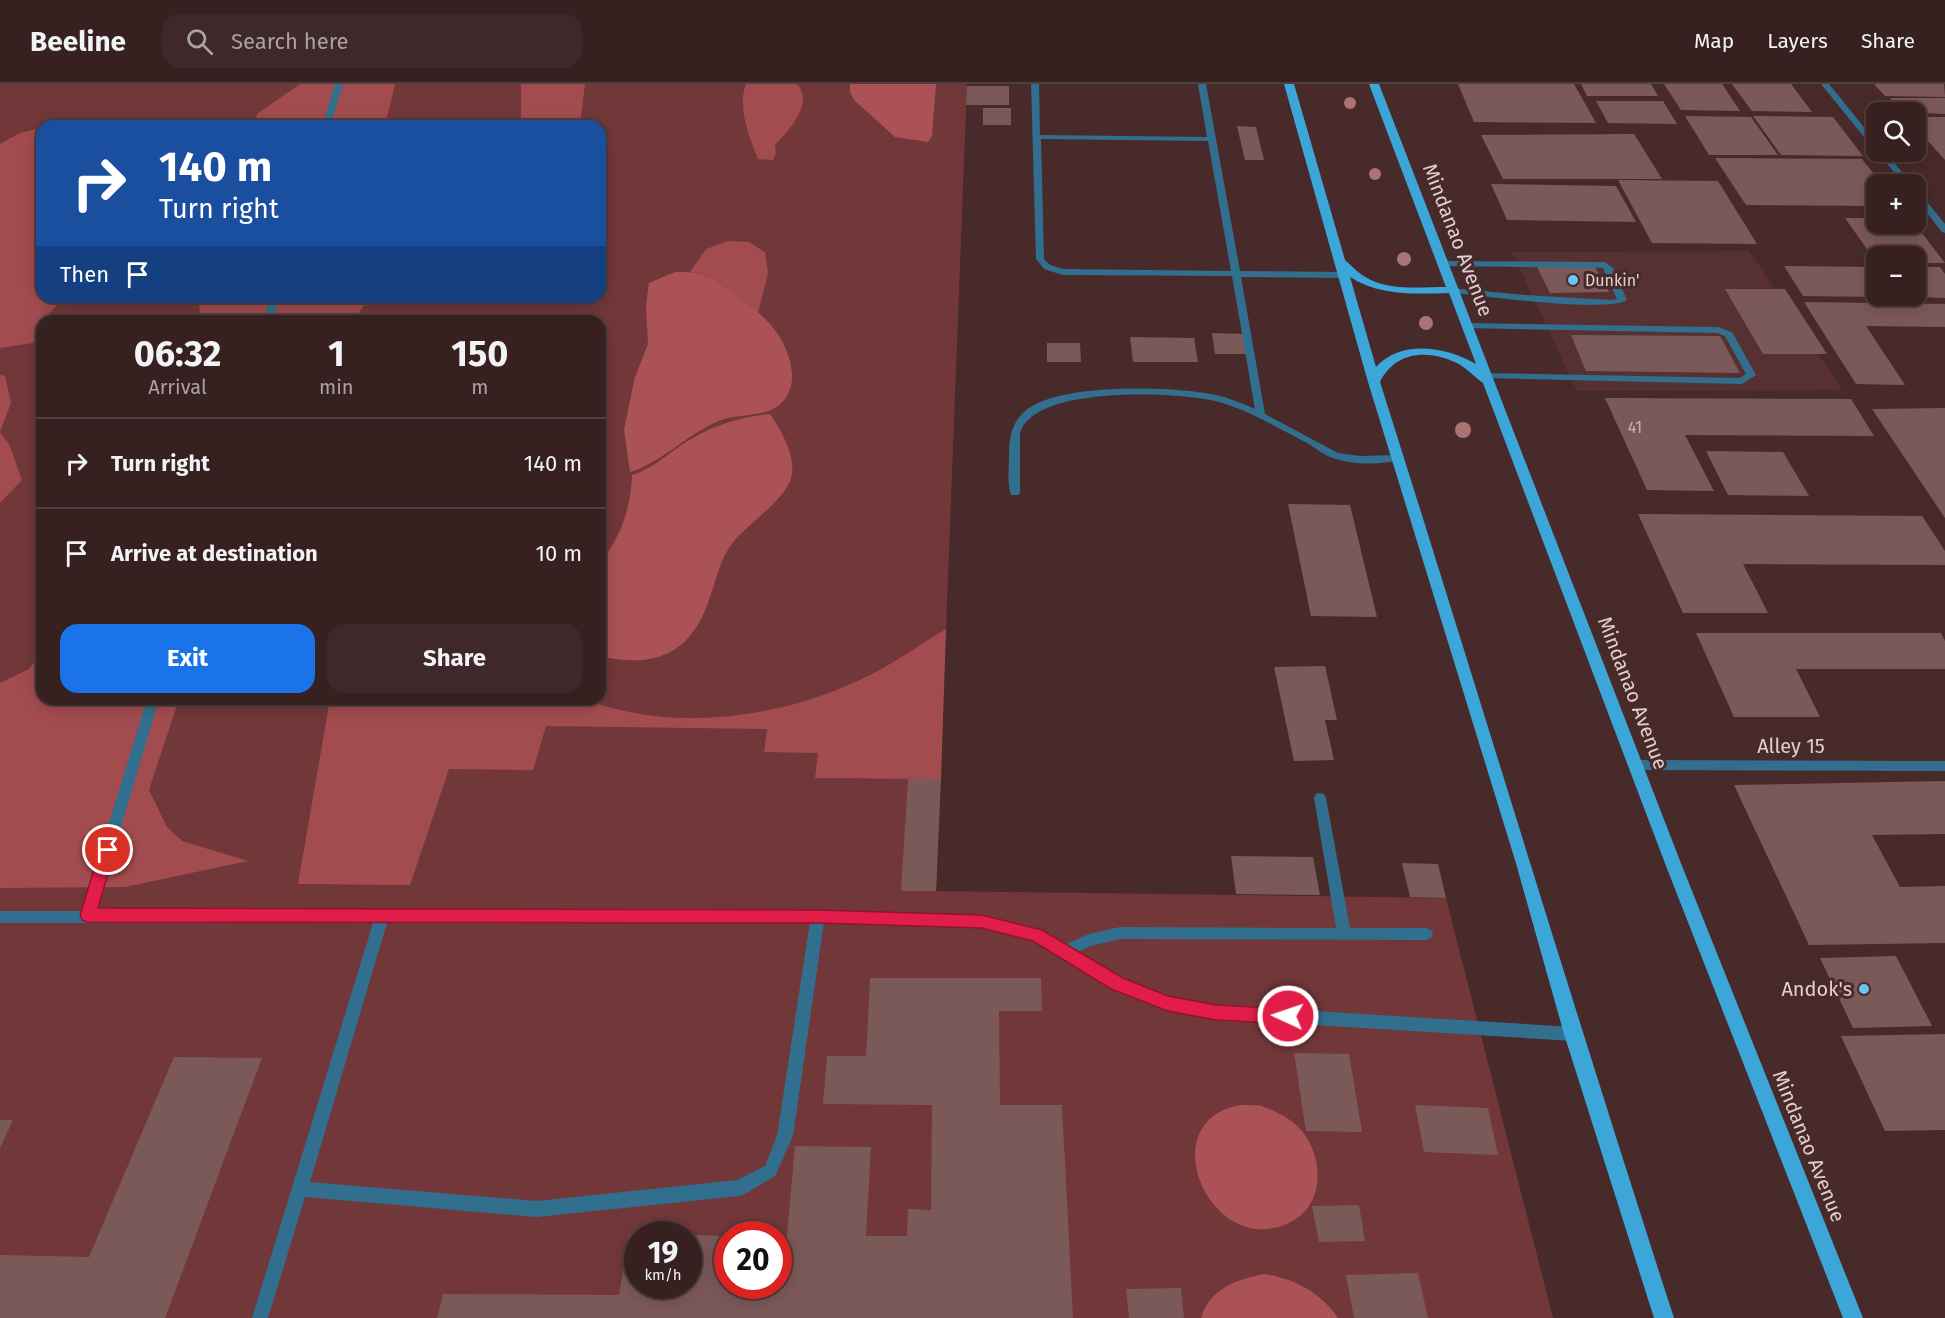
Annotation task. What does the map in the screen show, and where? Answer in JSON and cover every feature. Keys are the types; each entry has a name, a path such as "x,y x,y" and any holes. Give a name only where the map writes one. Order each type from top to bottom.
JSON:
{"main road":[{"path":"1289,84 1397,458 1523,860 1573,1034 1664,1318"},
{"name":"Mindanao Avenue","path":"1374,84 1853,1318"},
{"path":"1340,261 1353,275 1377,286 1406,290 1454,290"},
{"path":"1374,382 1381,366 1398,355 1434,353 1470,365 1488,381"}],"street":[{"path":"328,120 339,84"},
{"path":"1035,84 1040,259 1047,267 1063,272 1344,275"},
{"path":"1202,84 1261,417"},
{"path":"1826,84 1866,134"},
{"path":"1038,137 1212,139"},
{"path":"1889,162 1900,174"},
{"path":"1926,206 1945,230"},
{"path":"1444,264 1605,265 1609,268 1622,300 1611,303 1525,298 1454,290"},
{"path":"1467,326 1718,330 1729,334 1751,375 1742,381 1488,381"},
{"path":"1015,492 1017,428 1026,416 1044,404 1077,395 1167,392 1214,398 1261,417 1338,456 1397,458"},
{"path":"88,915 151,705"},
{"name":"Alley 15","path":"1637,765 1945,766"},
{"path":"1320,798 1344,933"},
{"path":"0,917 88,915 818,916 982,921 1036,935 1117,984 1168,1004 1216,1012 1573,1034"},
{"path":"300,1189 537,1209 739,1188 770,1171 785,1136 818,916"},
{"path":"260,1318 382,917"},
{"path":"1062,952 1089,940 1120,933 1426,934"}],"shaded area":[{"path":"0,84 967,84 936,891 1446,898 1553,1318 0,1318"},
{"path":"300,84 395,84 386,120 256,120 257,114"},
{"path":"521,84 585,84 581,120 521,120"},
{"path":"746,84 797,84 802,92 803,100 798,116 775,145 776,153 773,160 758,159 751,141 743,112"},
{"path":"850,84 936,84 932,136 928,142 895,137 854,100 850,92"},
{"path":"36,129 36,303 59,303 48,315 36,315 36,336 33,343 0,348 0,144 18,134"},
{"path":"728,241 749,242 765,252 768,273 758,313 707,276 690,272 706,249"},
{"path":"1749,251 1842,390 1577,391 1512,252"},
{"path":"675,272 709,277 767,320 781,338 786,349 792,371 791,386 784,400 771,410 721,420 654,461 630,472 624,429 635,377 648,344 646,305 649,283"},
{"path":"199,303 366,303 356,315 200,315"},
{"path":"0,375 5,376 11,403 0,432"},
{"path":"770,414 783,436 790,453 792,470 791,478 782,495 733,542 722,562 702,616 693,632 682,644 669,653 654,658 620,660 606,657 606,554 624,522 630,499 632,475 652,466 683,444 714,427 747,417"},
{"path":"0,432 9,444 22,480 0,503"},
{"path":"946,629 941,779 815,778 818,753 764,752 767,729 546,726 533,770 449,769 410,885 298,884 329,705 604,705 657,716 695,718 733,716 770,710 807,700 843,688 885,667"},
{"path":"36,660 36,705 177,705 149,790 167,827 182,841 248,861 125,887 0,888 0,683 29,669"},
{"path":"1259,1105 1277,1112 1302,1131 1314,1154 1318,1180 1310,1204 1302,1214 1291,1222 1263,1229 1238,1223 1217,1208 1202,1186 1195,1162 1198,1138 1211,1118 1236,1106"},
{"path":"1264,1274 1286,1279 1305,1288 1323,1300 1338,1318 1201,1318 1210,1300 1225,1287 1234,1282"}],"building":[{"path":"1458,84 1574,84 1596,123 1474,122"},
{"path":"1581,84 1651,84 1658,96 1587,96"},
{"path":"1664,84 1722,84 1740,111 1681,110"},
{"path":"1732,84 1791,84 1812,112 1752,111"},
{"path":"1874,84 1944,84 1945,97 1885,96"},
{"path":"967,86 1009,86 1009,105 966,105"},
{"path":"1890,98 1945,98 1945,114 1926,113 1926,102 1894,102"},
{"path":"1596,101 1663,101 1677,124 1608,123"},
{"path":"983,108 1011,108 1011,125 983,125"},
{"path":"1685,116 1751,117 1778,155 1709,155"},
{"path":"1753,116 1833,117 1863,156 1781,155"},
{"path":"1926,117 1945,117 1945,160 1926,139"},
{"path":"1237,126 1256,127 1264,160 1245,160"},
{"path":"1634,134 1662,179 1503,179 1481,135"},
{"path":"1715,158 1862,159 1874,174 1866,174 1866,206 1746,205"},
{"path":"1618,180 1718,181 1757,244 1652,243"},
{"path":"1491,184 1616,186 1636,222 1507,220"},
{"path":"1845,218 1866,218 1866,234 1923,234 1945,263 1926,263 1926,246 1866,246 1866,248"},
{"path":"1784,266 1866,267 1866,297 1803,296"},
{"name":"Dunkin'","path":"1537,267 1595,267 1609,292 1550,293"},
{"path":"1926,267 1940,267 1945,274 1945,298 1926,297"},
{"path":"1725,289 1785,289 1827,354 1763,354"},
{"path":"1804,302 1866,303 1866,306 1945,304 1945,327 1866,326 1905,385 1856,384"},
{"path":"1212,333 1244,334 1248,354 1215,354"},
{"path":"1571,335 1720,336 1740,373 1586,371"},
{"path":"1130,337 1194,338 1198,362 1133,362"},
{"path":"1047,343 1080,343 1081,362 1047,362"},
{"path":"1605,398 1851,399 1874,436 1685,435 1714,491 1647,490"},
{"path":"1945,408 1945,518 1872,409"},
{"path":"1706,451 1783,452 1809,496 1728,495"},
{"path":"1288,504 1350,505 1377,617 1311,616"},
{"path":"1638,514 1922,516 1945,551 1945,565 1743,564 1768,613 1683,613"},
{"path":"1696,633 1941,633 1945,641 1945,669 1796,669 1820,717 1734,717"},
{"path":"1325,666 1337,720 1325,720 1334,760 1294,761 1274,667"},
{"path":"908,779 941,779 936,891 901,891"},
{"path":"1945,781 1945,834 1872,835 1900,887 1945,886 1945,943 1809,945 1734,785"},
{"path":"1231,856 1313,857 1320,895 1236,894"},
{"path":"1402,863 1438,864 1446,898 1410,897"},
{"path":"1896,956 1932,1026 1853,1028 1820,958"},
{"path":"870,978 1041,978 1042,1011 999,1011 1000,1105 1062,1105 1073,1318 437,1318 443,1294 619,1295 624,1265 624,1299 702,1299 702,1235 714,1236 714,1299 792,1299 792,1221 788,1221 795,1146 871,1147 866,1236 907,1236 908,1209 931,1210 932,1105 823,1104 827,1056 866,1056"},
{"path":"1945,1034 1945,1130 1885,1131 1841,1036"},
{"path":"1294,1053 1349,1054 1362,1132 1306,1131"},
{"path":"174,1057 262,1058 165,1318 0,1318 0,1255 89,1257"},
{"path":"1415,1105 1488,1108 1498,1155 1424,1152"},
{"path":"0,1120 13,1120 0,1148"},
{"path":"1359,1205 1365,1241 1319,1242 1312,1206"},
{"path":"1418,1273 1428,1318 1354,1318 1346,1275"},
{"path":"1181,1288 1184,1318 1129,1318 1126,1289"}],"place":[{"name":"Dunkin'","path":"1573,280"},
{"name":"Andok's","path":"1864,989"}],"route":[{"path":"108,850 88,915 818,916 982,921 1036,935 1117,984 1168,1004 1216,1012 1288,1016"}]}
